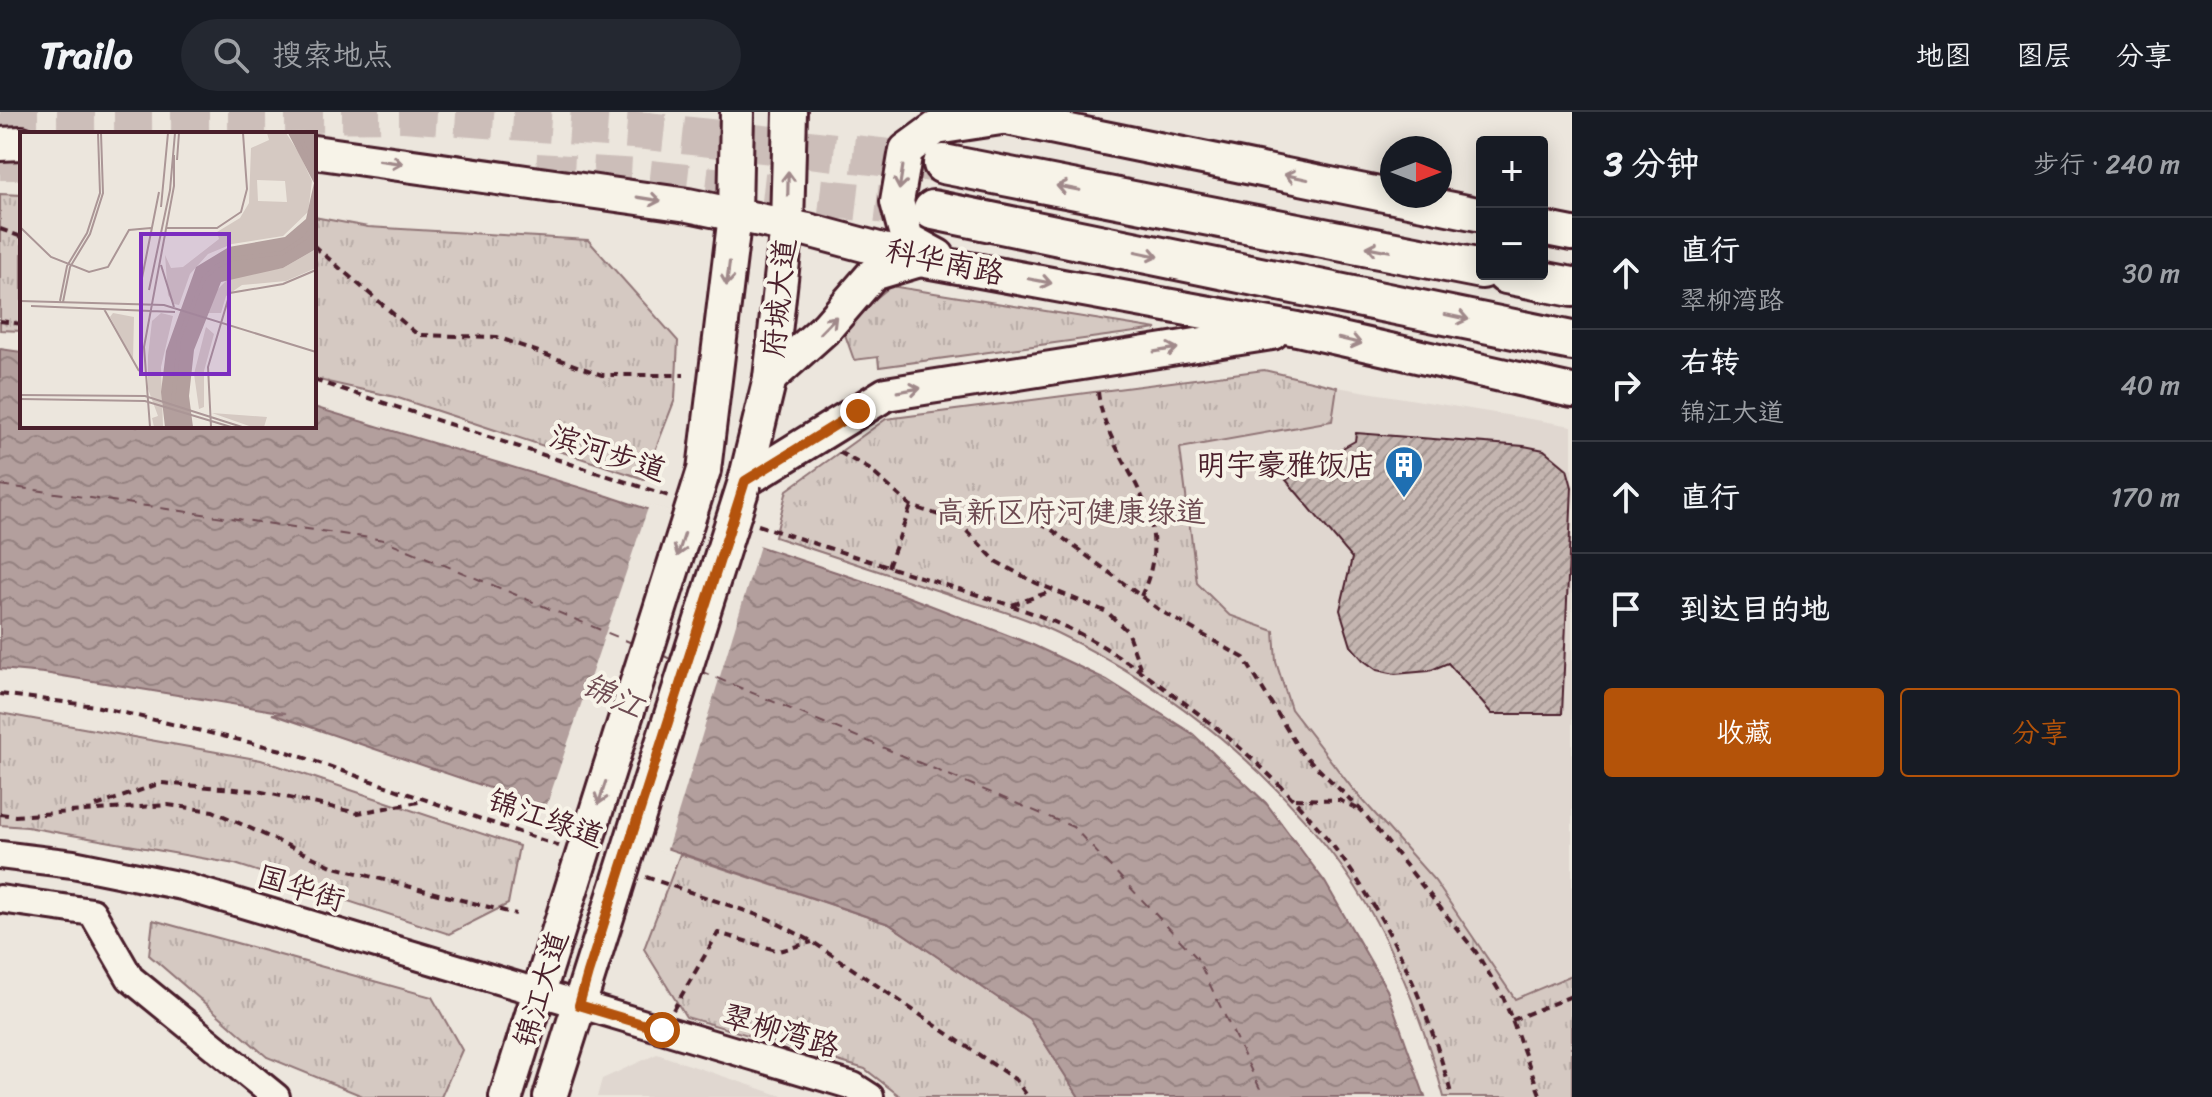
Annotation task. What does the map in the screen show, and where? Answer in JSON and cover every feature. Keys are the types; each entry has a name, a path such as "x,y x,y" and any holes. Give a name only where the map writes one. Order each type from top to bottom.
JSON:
{"highway":[{"path":"943,164 1476,268"},
{"name":"科华南路","path":"933,210 1572,341"},
{"path":"1536,280 1572,287"}],"main road":[{"name":"府城大道","path":"574,881 704,470 735,215 737,112"},
{"name":"府城大道","path":"625,882 745,481 770,378 787,225 790,112"},
{"path":"956,266 907,239 897,202 906,150 936,128 990,115 1476,214"},
{"path":"0,144 20,143"},
{"name":"科华南路","path":"316,152 489,175 735,215 787,225 920,260 1297,329 1572,391"},
{"path":"1548,229 1572,234"},
{"path":"770,378 827,327 873,274 920,260"},
{"path":"745,481 886,394 1297,329"},
{"name":"锦江大道","path":"506,1097 574,881"},
{"name":"锦江大道","path":"550,1097 579,1005 625,882"}],"street":[{"name":"国华街","path":"0,855 73,864 182,886 579,1005"},
{"path":"0,899 92,912 130,978 276,1097"},
{"name":"翠柳湾路","path":"579,1005 853,1086 870,1097"}],"path":[{"path":"0,229 20,236"},
{"path":"316,248 418,335 497,337 602,375 684,375"},
{"path":"0,321 20,324"},
{"name":"滨河步道","path":"316,381 683,500"},
{"path":"1098,392 1100,414 1134,475 1149,515 1154,556 1150,577 1141,596"},
{"path":"821,434 911,506 957,521 1006,514 1027,516 1048,527 1141,596 1244,658 1300,751 1362,811 1476,952 1504,999 1541,1097"},
{"path":"888,567 911,506"},
{"path":"957,521 997,562 1107,612 1127,631 1142,672"},
{"path":"756,524 1063,625 1120,655 1215,725 1294,799 1352,866 1398,948 1437,1040 1452,1097"},
{"path":"1009,606 1055,590"},
{"name":"锦江绿道","path":"0,694 95,706 282,750 561,847"},
{"path":"90,808 161,783 258,791 358,813 427,800"},
{"path":"1294,799 1339,800 1362,811"},
{"path":"0,814 15,816 90,808 168,805 213,811 334,867 516,914"},
{"name":"锦江绿道","path":"625,882 769,919 813,942 1016,1080 1028,1097"},
{"path":"662,1030 718,933 779,951 813,942"},
{"path":"1512,1020 1572,996"}],"shaded area":[{"path":"1337,387 1572,426 1572,975 1515,999 1435,881 1352,788 1291,709 1276,662 1274,631 1229,615 1197,583 1179,448 1332,421"},
{"path":"657,1054 785,1097 597,1097 602,1079"}],"green space":[{"path":"0,194 20,195 20,331 0,330"},
{"path":"316,217 368,227 588,240 678,341 675,399 644,479 395,397 316,379"},
{"path":"891,286 1157,329 879,367 878,357 854,360 842,326"},
{"name":"高新区府河健康绿道","path":"1264,370 1337,387 1332,421 1180,448 1197,583 1229,615 1274,631 1276,662 1291,709 1352,788 1435,881 1515,999 1572,975 1572,1097 1444,1097 1404,979 1377,923 1344,870 1280,793 1244,758 1166,696 1080,644 1035,623 775,537 787,490 886,419"},
{"path":"0,713 261,760 519,846 508,904 449,934 235,864 27,827 0,825"},
{"path":"680,854 889,924 1030,1019 1079,1097 901,1097 865,1069 686,1017 644,949"},
{"path":"153,920 432,997 462,1050 441,1097 365,1097 267,1057 149,955"}],"water":[{"name":"锦江","path":"0,349 20,352 20,428 316,428 316,408 608,496 896,592 1033,645 1107,680 1193,734 1266,803 1325,882 1387,990 1425,1097 1079,1097 1029,1019 889,924 272,714 286,713 44,673 0,669"}],"pier":[{"path":"649,505 761,542 666,853 545,810"}],"building":[{"path":"1356,433 1524,446 1544,450 1567,469 1572,487 1562,714 1492,714 1448,663 1429,671 1395,674 1377,670 1351,646 1340,610 1352,558 1286,480 1355,441"}],"ferry route":[{"path":"0,485 384,540 632,643"},
{"path":"660,654 672,660"},
{"path":"700,671 1073,827 1197,958 1264,1097"}],"tunnel":[{"path":"0,116 404,113 647,131 943,164"},
{"path":"0,161 20,161"},
{"path":"536,172 641,178 933,210"}],"place":[{"name":"明宇豪雅饭店","path":"1404,499"}],"route":[{"path":"662,1030 579,1005 588,973 745,481 858,411"}]}
